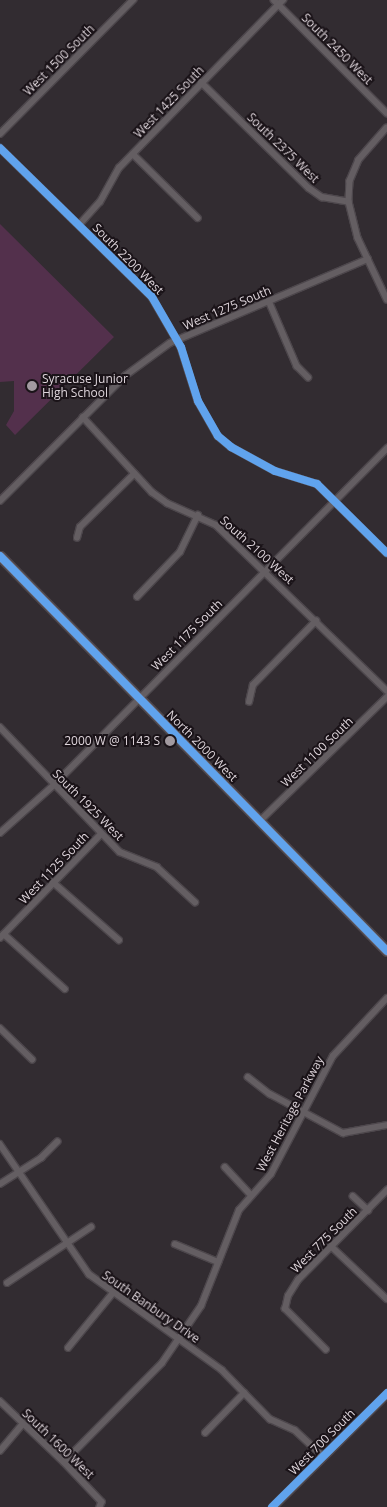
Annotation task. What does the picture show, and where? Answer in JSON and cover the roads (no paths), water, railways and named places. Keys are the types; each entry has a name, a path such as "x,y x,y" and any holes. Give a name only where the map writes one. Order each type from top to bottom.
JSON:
{"main road":[{"name":"North 2000 West","path":"0,556 138,698 262,820 387,951"}],"street":[{"name":"West 1500 South","path":"0,134 133,0"},
{"name":"West 1425 South","path":"79,225 100,202 119,168 278,2"},
{"name":"South 2450 West","path":"278,2 387,113"},
{"name":"South 2375 West","path":"201,82 309,188 322,197 349,202"},
{"path":"387,128 359,160 350,181 349,202 351,216 368,259 387,299"},
{"name":"South 2200 West","path":"0,148 152,297 178,339 198,401 218,436 231,447 275,470 317,484 387,553"},
{"path":"133,154 198,218"},
{"name":"West 1275 South","path":"0,501 125,376 178,339 368,259"},
{"path":"269,301 297,366 308,377"},
{"name":"South 2100 West","path":"83,417 134,474 167,503 198,515 216,525 266,571 387,691"},
{"name":"West 1175 South","path":"0,833 54,786 138,698 387,448"},
{"path":"77,538 80,527 134,474"},
{"path":"137,597 180,552 198,515"},
{"path":"249,702 253,685 316,621"},
{"name":"West 1100 South","path":"262,820 387,697"},
{"name":"South 1925 West","path":"0,727 54,786 120,852 157,868 195,902"},
{"name":"West 1125 South","path":"2,936 101,834"},
{"path":"54,882 118,940"},
{"path":"2,936 65,989"},
{"name":"West Heritage Parkway","path":"64,1462 162,1363 201,1306 239,1210 271,1174 340,1045 387,998"},
{"path":"0,1028 32,1059"},
{"path":"248,1076 270,1094 347,1134 387,1125"},
{"path":"0,1184 41,1158 57,1142"},
{"name":"South Banbury Drive","path":"0,1144 89,1274 112,1294 178,1337 222,1370 270,1418 296,1430 323,1456"},
{"path":"225,1167 251,1195"},
{"name":"West 775 South","path":"326,1350 285,1309 298,1280 387,1190"},
{"path":"354,1196 368,1210"},
{"path":"8,1283 91,1227"},
{"path":"175,1244 218,1262"},
{"path":"332,1246 387,1299"},
{"path":"68,1348 112,1294"},
{"path":"204,1433 244,1393"},
{"name":"West 700 South","path":"272,1507 387,1393"},
{"name":"South 1600 West","path":"0,1401 64,1462 101,1505"},
{"path":"0,1451 24,1424"}],"place":[{"name":"Syracuse Junior High School","path":"32,386"},
{"name":"2000 W @ 1143 S","path":"170,741"}]}
